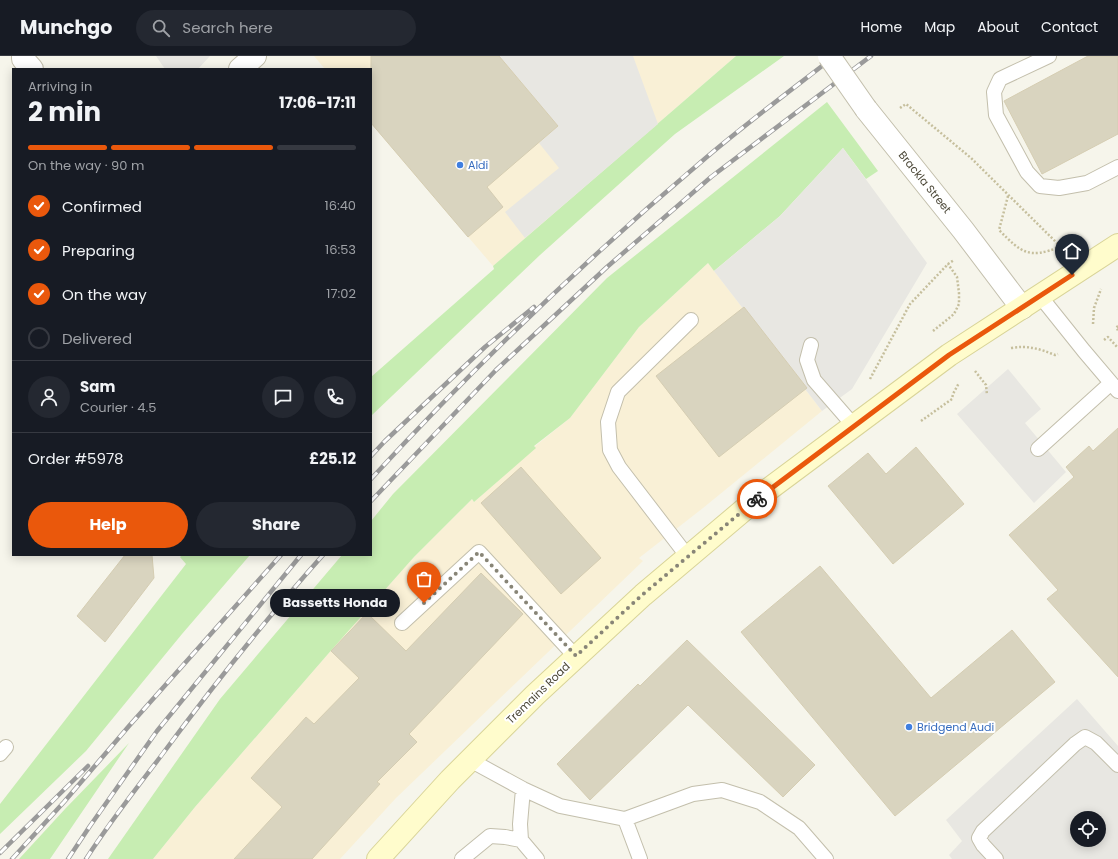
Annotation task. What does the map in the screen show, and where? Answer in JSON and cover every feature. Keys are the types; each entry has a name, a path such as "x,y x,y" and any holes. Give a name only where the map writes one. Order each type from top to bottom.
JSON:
{"main road":[{"name":"Tremains Road","path":"378,859 450,780 576,656 642,595 765,492 949,355 1118,245"}],"street":[{"path":"23,56 23,59 31,68"},
{"path":"241,68 255,56"},
{"name":"Brackla Street","path":"829,56 871,115 963,230 1022,308"}],"lane":[{"path":"1049,56 1000,79 994,92 996,115 1027,172 1040,186 1058,188 1087,183 1118,167"},
{"path":"1038,449 1115,387 1040,296"},
{"path":"688,557 619,467 610,450 608,422 618,392 691,320"},
{"path":"811,345 807,360 814,380 854,426"},
{"path":"402,623 479,552 576,656"},
{"path":"996,859 983,845 979,838 983,831 1085,736 1096,743 1118,765"},
{"path":"470,760 522,789 560,806 625,819 693,794 722,790 760,802 799,828 826,859"},
{"path":"522,789 520,824 521,840 537,859"},
{"path":"625,819 640,859"},
{"path":"462,859 490,836 521,840"}],"path":[{"path":"871,115 906,104 971,158 1082,268 1102,290 1094,308 1093,330"},
{"path":"1008,195 999,230 1019,249 1033,254 1046,252 1060,246"},
{"path":"875,375 869,380 910,304 948,264 957,277 959,304 954,314 929,334"},
{"path":"1118,326 1116,328 1118,330"},
{"path":"1100,343 1108,337 1118,348"},
{"path":"1007,349 1022,346 1039,348 1055,355"},
{"path":"969,374 977,367"},
{"path":"974,370 986,385 987,395"},
{"path":"921,420 952,399 960,381"}],"shaded area":[{"path":"156,56 210,56 199,68 164,68"},
{"path":"314,56 736,56 493,266 372,124 372,68 324,68"},
{"path":"499,56 633,56 658,124 525,238 505,212 559,168 539,143 558,126"},
{"path":"843,148 927,263 852,389 822,411 714,271 780,216"},
{"path":"708,263 822,411 639,558 643,561 396,798 340,859 153,859 195,807 414,557 472,499 474,502 535,448 534,447 570,418 639,327"},
{"path":"1008,369 1041,409 1025,423 1066,472 1034,503 957,414"},
{"path":"1077,699 1118,746 1118,859 952,859 949,855 962,841 946,820"}],"green space":[{"path":"736,56 784,56 675,134 540,255 372,415 372,376 494,269 493,266"},
{"path":"827,102 878,171 866,179 843,148 780,216 714,271 708,263 639,327 570,418 534,446 536,448 474,502 472,499 414,557 195,807 153,859 108,859 220,699 341,556 372,556 372,520 393,494 607,278"},
{"path":"249,556 182,634 86,751 0,834 0,804 186,564 180,557"},
{"path":"129,743 50,859 19,859 65,809"}],"building":[{"name":"Aldi","path":"371,56 499,56 558,126 487,187 503,207 468,237 372,124"},
{"path":"1088,56 1118,56 1118,134 1042,174 1004,101"},
{"path":"744,307 807,388 719,457 656,376"},
{"path":"1118,428 1118,677 1047,599 1058,590 1009,535 1074,477 1066,467 1089,446 1093,451"},
{"path":"916,447 964,504 893,564 828,486 868,453 886,474"},
{"path":"521,467 601,558 561,594 481,503"},
{"path":"124,556 152,556 154,578 105,642 77,616"},
{"path":"820,566 931,698 1012,630 1055,682 895,816 741,632"},
{"path":"481,573 523,614 409,734 417,742 377,782 380,784 312,859 234,859 282,807 251,778 306,717 314,724 359,678 331,651 367,613 406,651"},
{"path":"687,640 815,765 783,797 688,705 590,800 557,764 638,684 640,686"}],"railway":[{"path":"372,478 490,355 615,237 717,148 835,56"},
{"path":"372,500 496,370 607,267 711,177 871,56"},
{"path":"372,455 485,347 534,307"},
{"path":"12,859 280,556"},
{"path":"68,859 157,731 300,556"},
{"path":"86,859 122,807 200,704 260,629 322,556"},
{"path":"0,853 88,766"}],"way so far":[{"path":"424,603 479,552 576,656 642,595 757,499"}],"place":[{"name":"Aldi","path":"460,165"},
{"name":"Bassetts Honda","path":"424,603"},
{"name":"Bridgend Audi","path":"909,727"}],"route":[{"path":"757,499 949,355 1072,275"}]}
